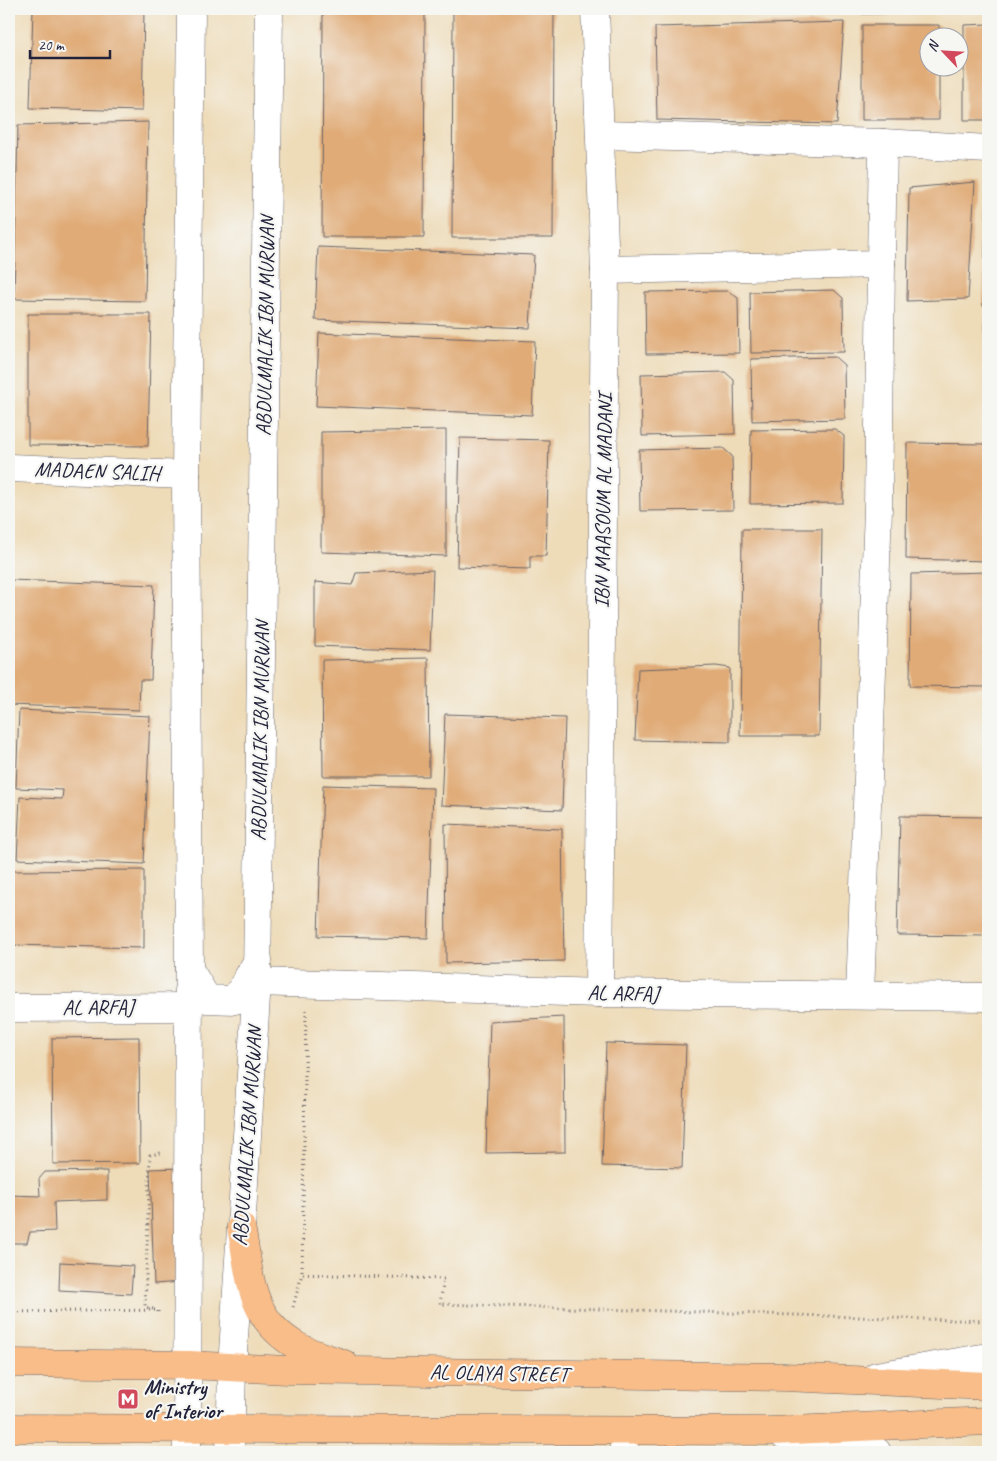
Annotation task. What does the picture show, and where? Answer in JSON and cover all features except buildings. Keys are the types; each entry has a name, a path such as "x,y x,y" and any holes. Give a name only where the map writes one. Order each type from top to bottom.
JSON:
{"main road":[{"path":"241,1227 254,1298 266,1320 297,1346 364,1371"},
{"name":"AL OLAYA STREET","path":"9,1363 188,1365 364,1371 784,1377 988,1386"},
{"path":"9,1428 187,1440 624,1441 771,1431 988,1421"}],"street":[{"path":"187,1440 189,969 186,475 191,9"},
{"name":"ABDULMALIK IBN MURWAN","path":"230,1440 232,1368 257,971 269,9"},
{"name":"IBN MAASOUM AL MADANI","path":"595,9 602,135 605,270 599,993"},
{"path":"602,135 884,143 988,149"},
{"path":"860,994 878,509 884,143"},
{"path":"605,270 881,264"},
{"name":"MADAEN SALIH","path":"9,468 186,475"},
{"path":"189,969 207,999 235,1000 257,971"},
{"name":"AL ARFAJ","path":"257,971 306,984 599,993 988,996"},
{"name":"AL ARFAJ","path":"9,1008 188,1007"},
{"path":"854,1380 988,1357"},
{"path":"771,1431 845,1449 877,1452"}],"path":[{"path":"293,1301 302,1274 306,984"},
{"path":"167,1152 150,1155 145,1307 189,1318"},
{"path":"302,1274 444,1280 440,1304 988,1321"},
{"path":"9,1312 158,1310"}],"place":[{"name":"Ministry of Interior","path":"128,1399"}]}
